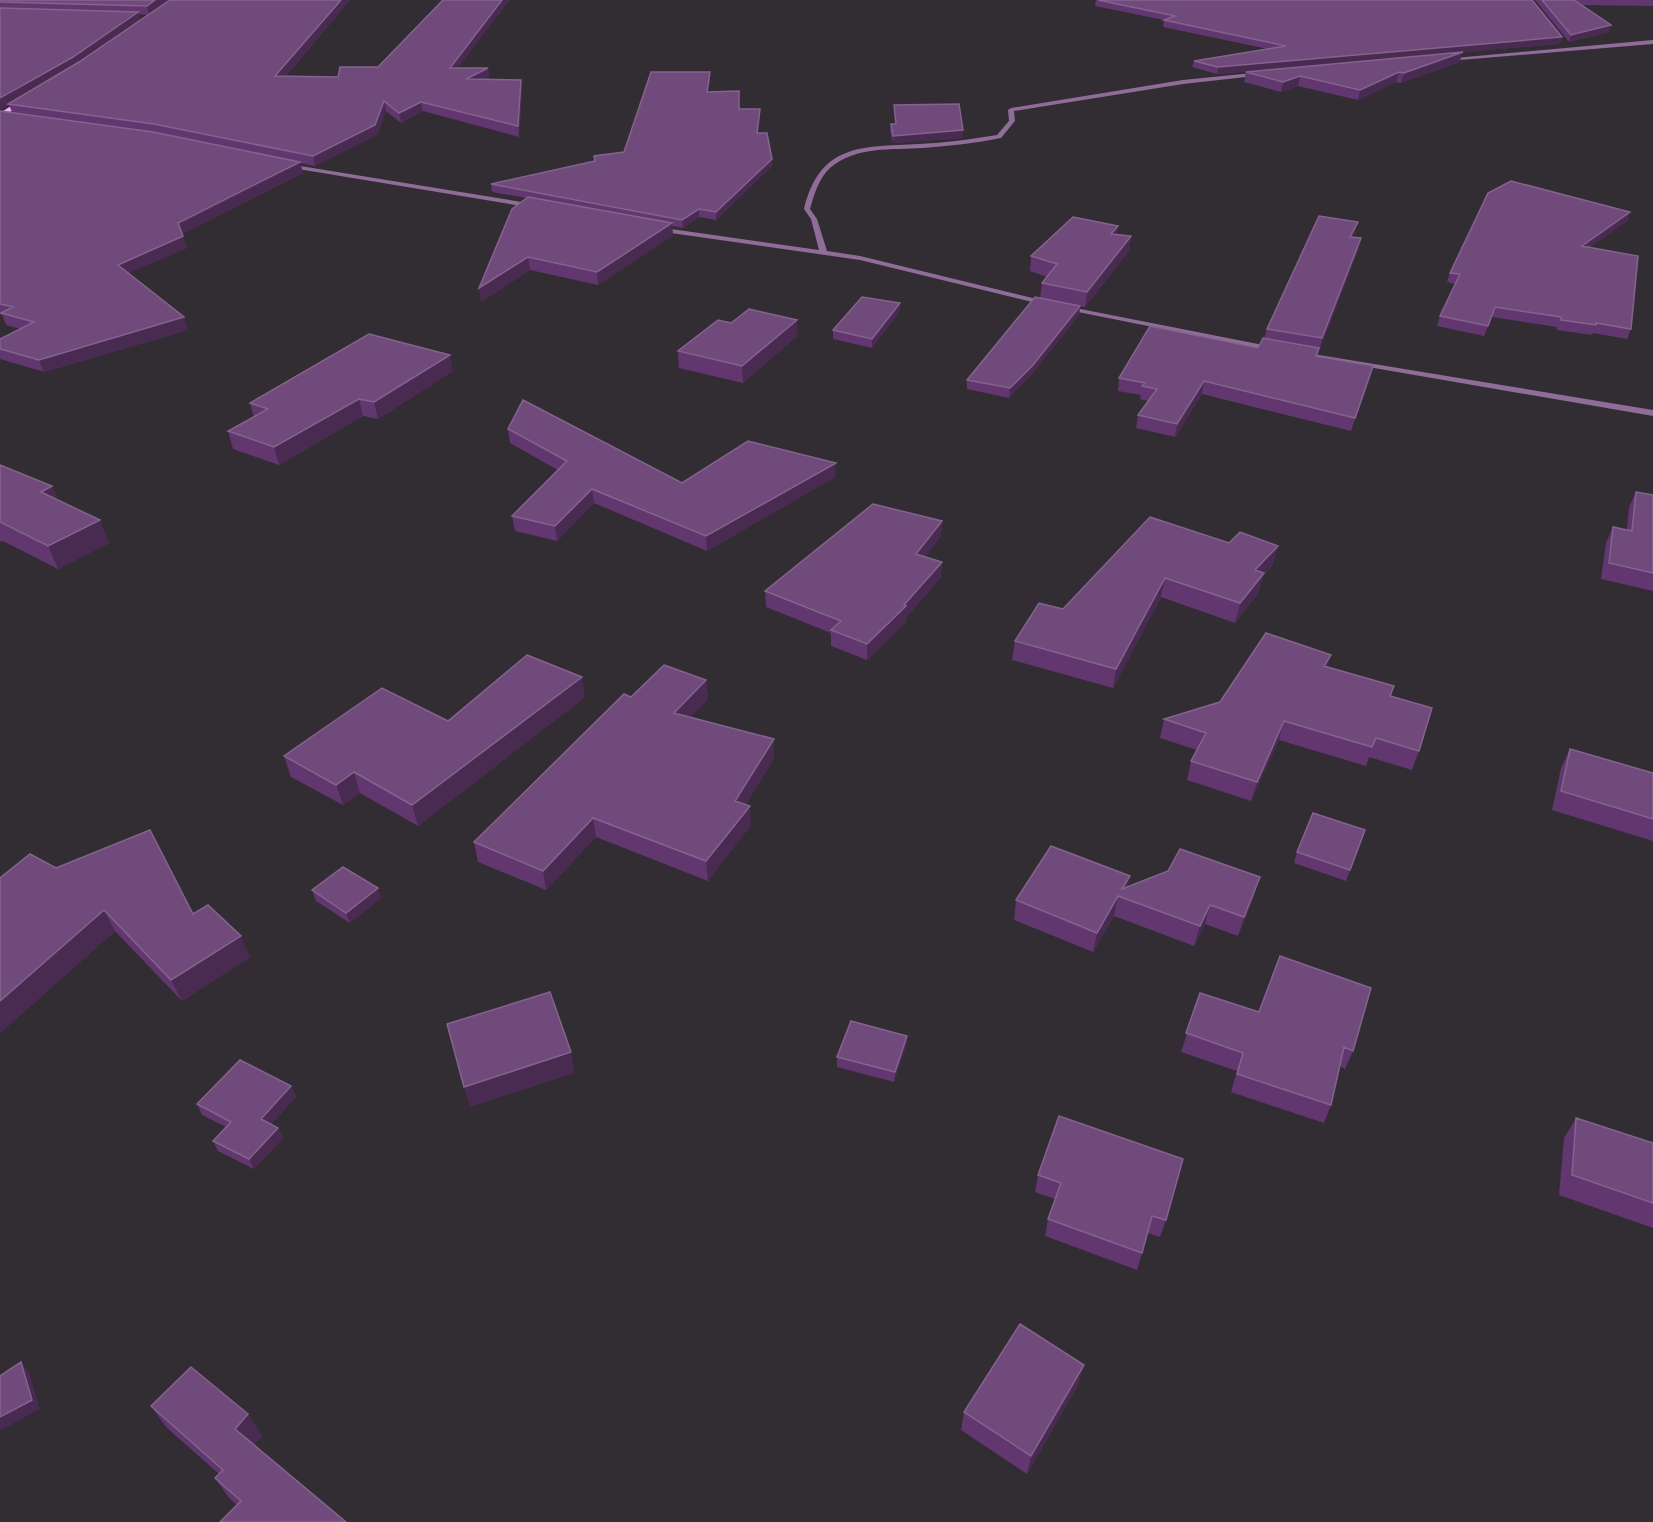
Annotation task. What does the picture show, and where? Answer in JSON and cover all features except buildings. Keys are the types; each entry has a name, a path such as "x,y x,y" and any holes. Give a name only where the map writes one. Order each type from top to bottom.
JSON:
{"main road":[{"path":"0,116 40,92"}],"street":[{"path":"1562,41 1569,49"},
{"path":"1442,59 1653,42"},
{"path":"823,251 814,219 807,209 810,198 827,167 851,154 873,149 932,146 999,137 1012,121 1011,110 1183,82 1269,73"},
{"path":"0,116 11,117"},
{"path":"278,164 542,207"},
{"path":"653,228 776,247 823,251 1036,302 1280,350"},
{"path":"1303,354 1653,413"}]}
